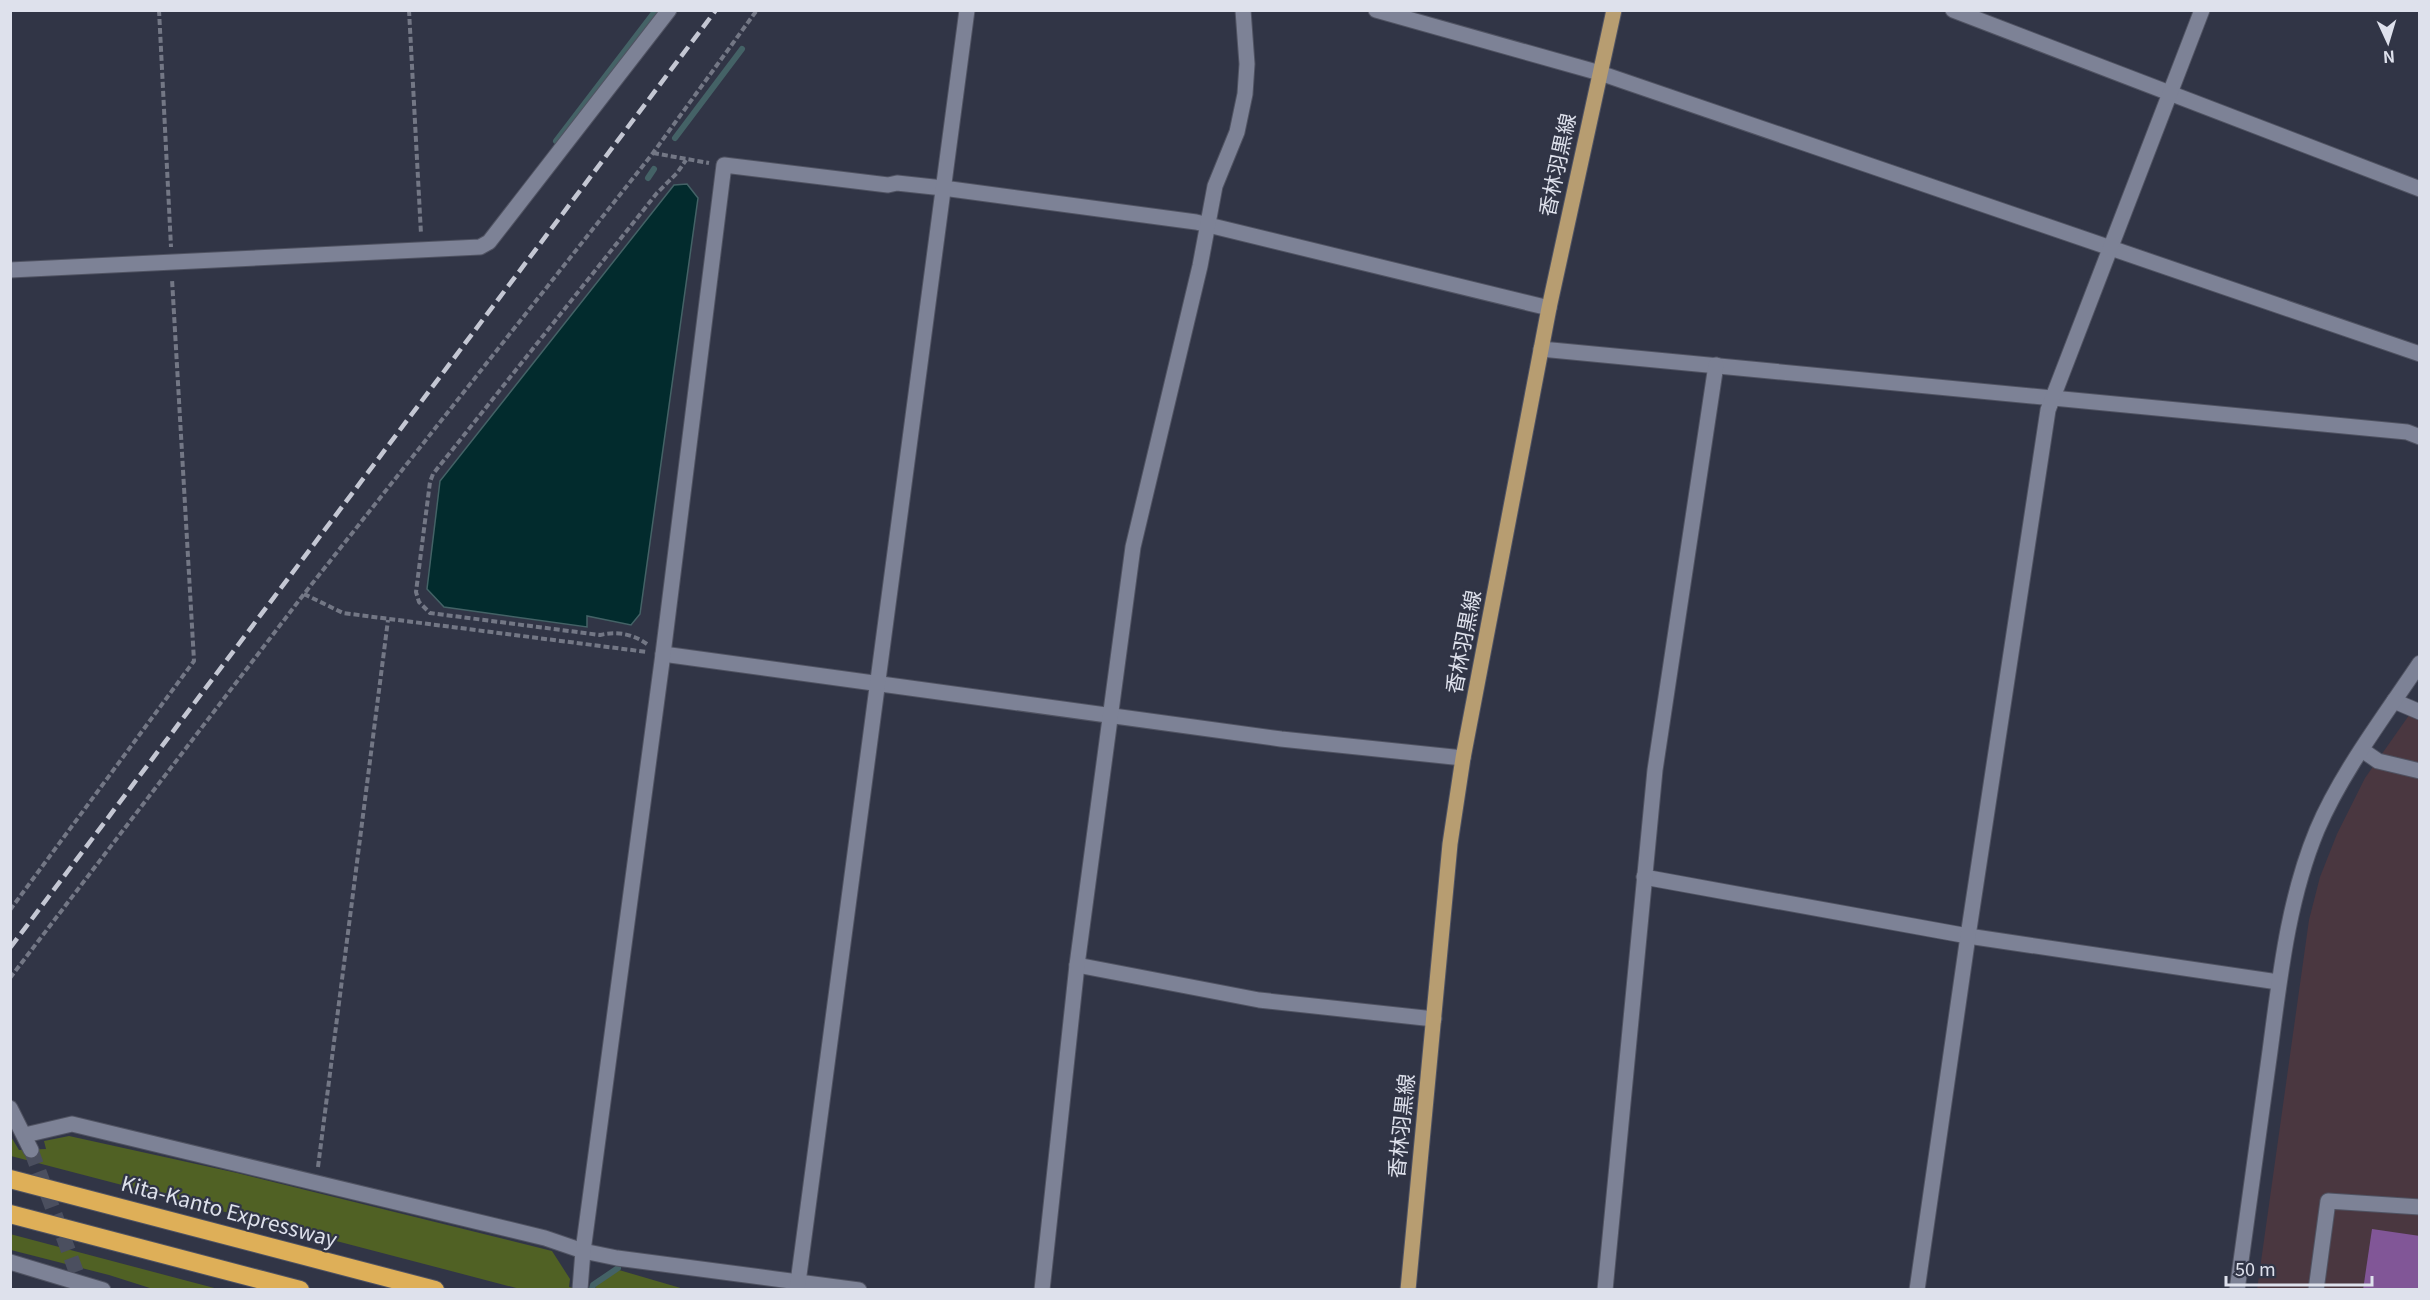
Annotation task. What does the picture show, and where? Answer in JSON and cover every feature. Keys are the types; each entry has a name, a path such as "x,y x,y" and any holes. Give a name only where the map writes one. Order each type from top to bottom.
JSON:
{"highway":[{"name":"Kita-Kanto Expressway","path":"10,1179 435,1290"},
{"path":"10,1214 300,1290"}],"main road":[{"name":"香林羽黒線","path":"1408,1290 1450,844 1463,758 1548,308 1614,10"}],"street":[{"path":"10,270 480,247 489,242 669,10"},
{"path":"797,1286 967,10"},
{"path":"1042,1290 1077,965 1133,547 1200,266 1215,186 1236,132 1245,94 1247,64 1243,10"},
{"path":"1376,10 1600,73 2420,354"},
{"path":"1953,10 2420,189"},
{"path":"1917,1290 1968,936 2052,397 2202,10"},
{"path":"580,1289 583,1251 663,654 724,165 888,185 897,183 943,188 1208,224 1548,308"},
{"path":"1541,349 2407,432 2420,437"},
{"path":"1605,1290 1655,770 1716,365"},
{"path":"663,654 1281,739 1463,758"},
{"path":"2237,1290 2278,982 2291,913 2318,828 2362,750 2420,663"},
{"path":"2394,701 2420,712"},
{"path":"2362,750 2378,761 2420,771"},
{"path":"1644,876 1968,936 2278,982"},
{"path":"1077,965 1259,1000 1434,1018"},
{"path":"10,1108 31,1150"},
{"path":"25,1135 72,1125 545,1238 583,1251 797,1286 860,1290"},
{"path":"2316,1290 2328,1201 2420,1207"},
{"path":"10,1262 102,1290"}],"path":[{"path":"11,907 194,661 159,10"},
{"path":"409,10 422,250"},
{"path":"10,978 304,594 653,153 757,10"},
{"path":"653,153 724,165"},
{"path":"663,654 636,636 610,633 600,635 430,613 419,602 416,592 430,482 433,474 657,193 677,173 686,160"},
{"path":"304,594 343,613 663,654"},
{"path":"316,1182 388,620"}],"shaded area":[{"path":"687,184 698,198 640,614 631,625 587,616 587,627 444,607 427,589 440,481 674,185"},
{"path":"2419,701 2419,1289 2257,1290 2309,920 2320,877 2337,834 2365,778"}],"green space":[{"path":"10,1135 19,1150 46,1149 44,1141 69,1136 237,1173 552,1251 570,1279 569,1287 582,1289 520,1289 11,1156"},
{"path":"10,1234 218,1289 153,1289 109,1275 11,1250"},
{"path":"619,1270 684,1289 595,1289"}],"building":[{"path":"2372,1229 2420,1236 2420,1290 2363,1290"}],"waterway":[{"path":"556,141 656,10"},
{"path":"675,138 742,49"},
{"path":"648,178 654,169"},
{"path":"592,1289 593,1285 618,1268"}],"tunnel":[{"path":"31,1150 83,1290"}],"railway":[{"path":"10,948 716,10"}]}
